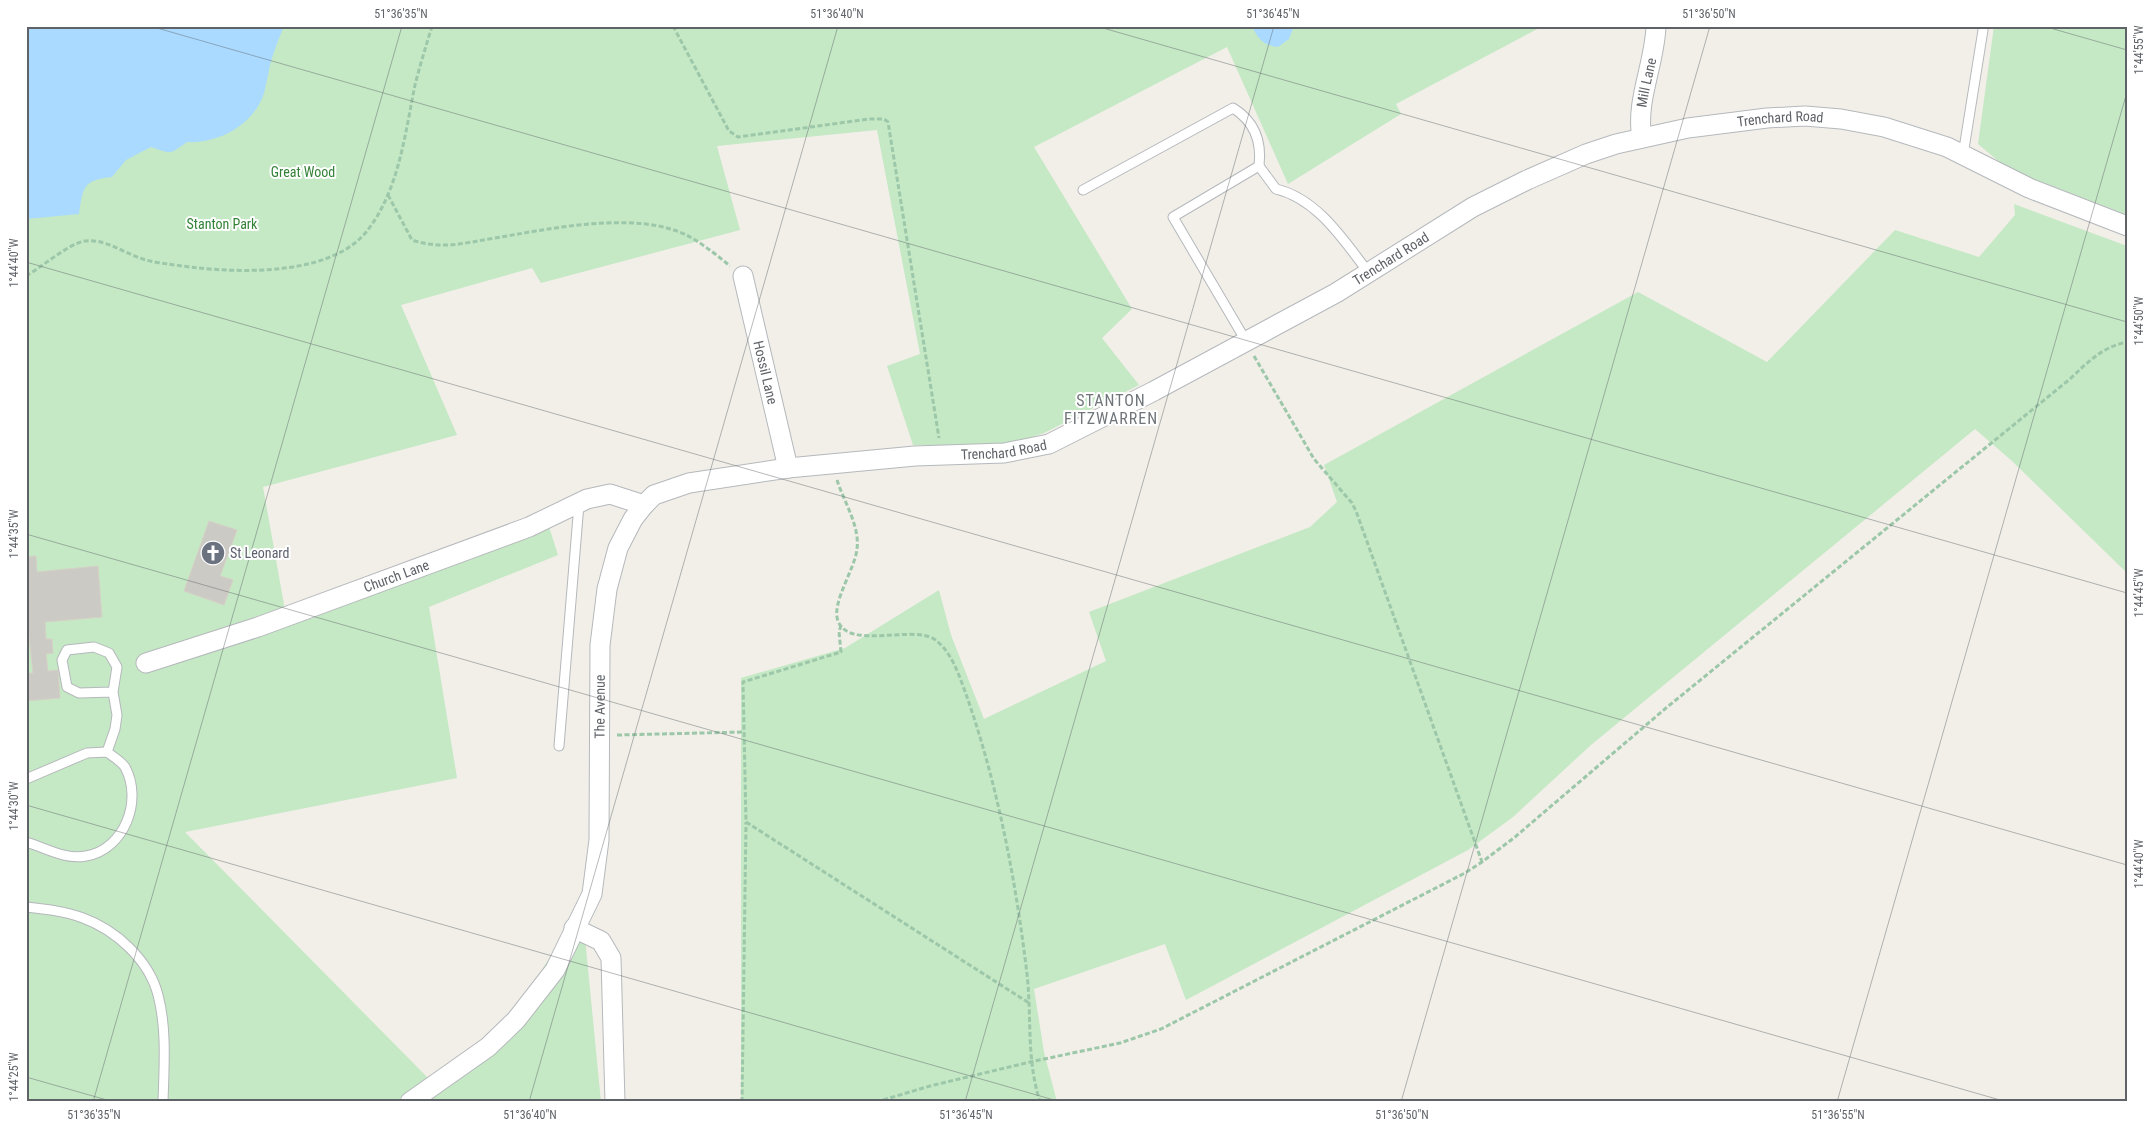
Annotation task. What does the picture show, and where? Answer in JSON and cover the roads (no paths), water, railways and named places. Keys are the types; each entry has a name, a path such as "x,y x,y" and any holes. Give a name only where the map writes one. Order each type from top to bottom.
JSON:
{"street":[{"name":"Mill Lane","path":"1642,138 1640,126 1641,113 1652,60 1656,26"},
{"name":"Trenchard Road","path":"649,500 688,482 788,468 832,463 1012,452 1049,444 1246,341 1368,273 1473,208 1527,180 1586,154 1642,138 1707,124 1805,116 1841,119 1884,127 1928,140 2029,188 2127,226"},
{"name":"Hossil Lane","path":"743,276 788,468"},
{"name":"Church Lane","path":"146,663 258,627 528,527 579,504 610,494 649,500"},
{"name":"The Avenue","path":"410,1102 488,1047 516,1020 555,970 592,894 599,840 600,645 607,588 618,548 649,500"},
{"path":"574,928 601,941 612,958 614,1102"}],"lane":[{"path":"1963,155 1983,30"},
{"path":"1083,190 1233,108 1246,116 1258,140 1259,166 1276,190 1291,193 1303,200 1334,228 1368,273"},
{"path":"1246,341 1173,217 1259,166"},
{"path":"559,746 579,504"},
{"path":"107,752 115,729 117,715 113,692 117,667 109,653 94,647 67,650 62,660 67,687 78,693 113,692"},
{"path":"26,779 87,753 107,752 124,766 132,794 128,822 111,846 86,856 65,856 26,842"},
{"path":"26,907 52,910 83,918 114,935 141,960 151,976 158,995 164,1057 163,1102"}],"water":[{"path":"26,26 284,26 275,48 264,93 252,114 243,123 222,136 211,140 187,142 170,152 151,147 126,160 112,177 95,180 86,186 79,214 26,219"},
{"path":"1252,26 1294,26 1289,39 1278,47 1268,45 1262,41"}],"place":[{"name":"St Leonard","path":"213,553"}],"district":[{"name":"STANTON FITZWARREN","path":"1111,409"}],"park label":[{"name":"Great Wood","path":"303,172"},
{"name":"Stanton Park","path":"222,224"}]}
